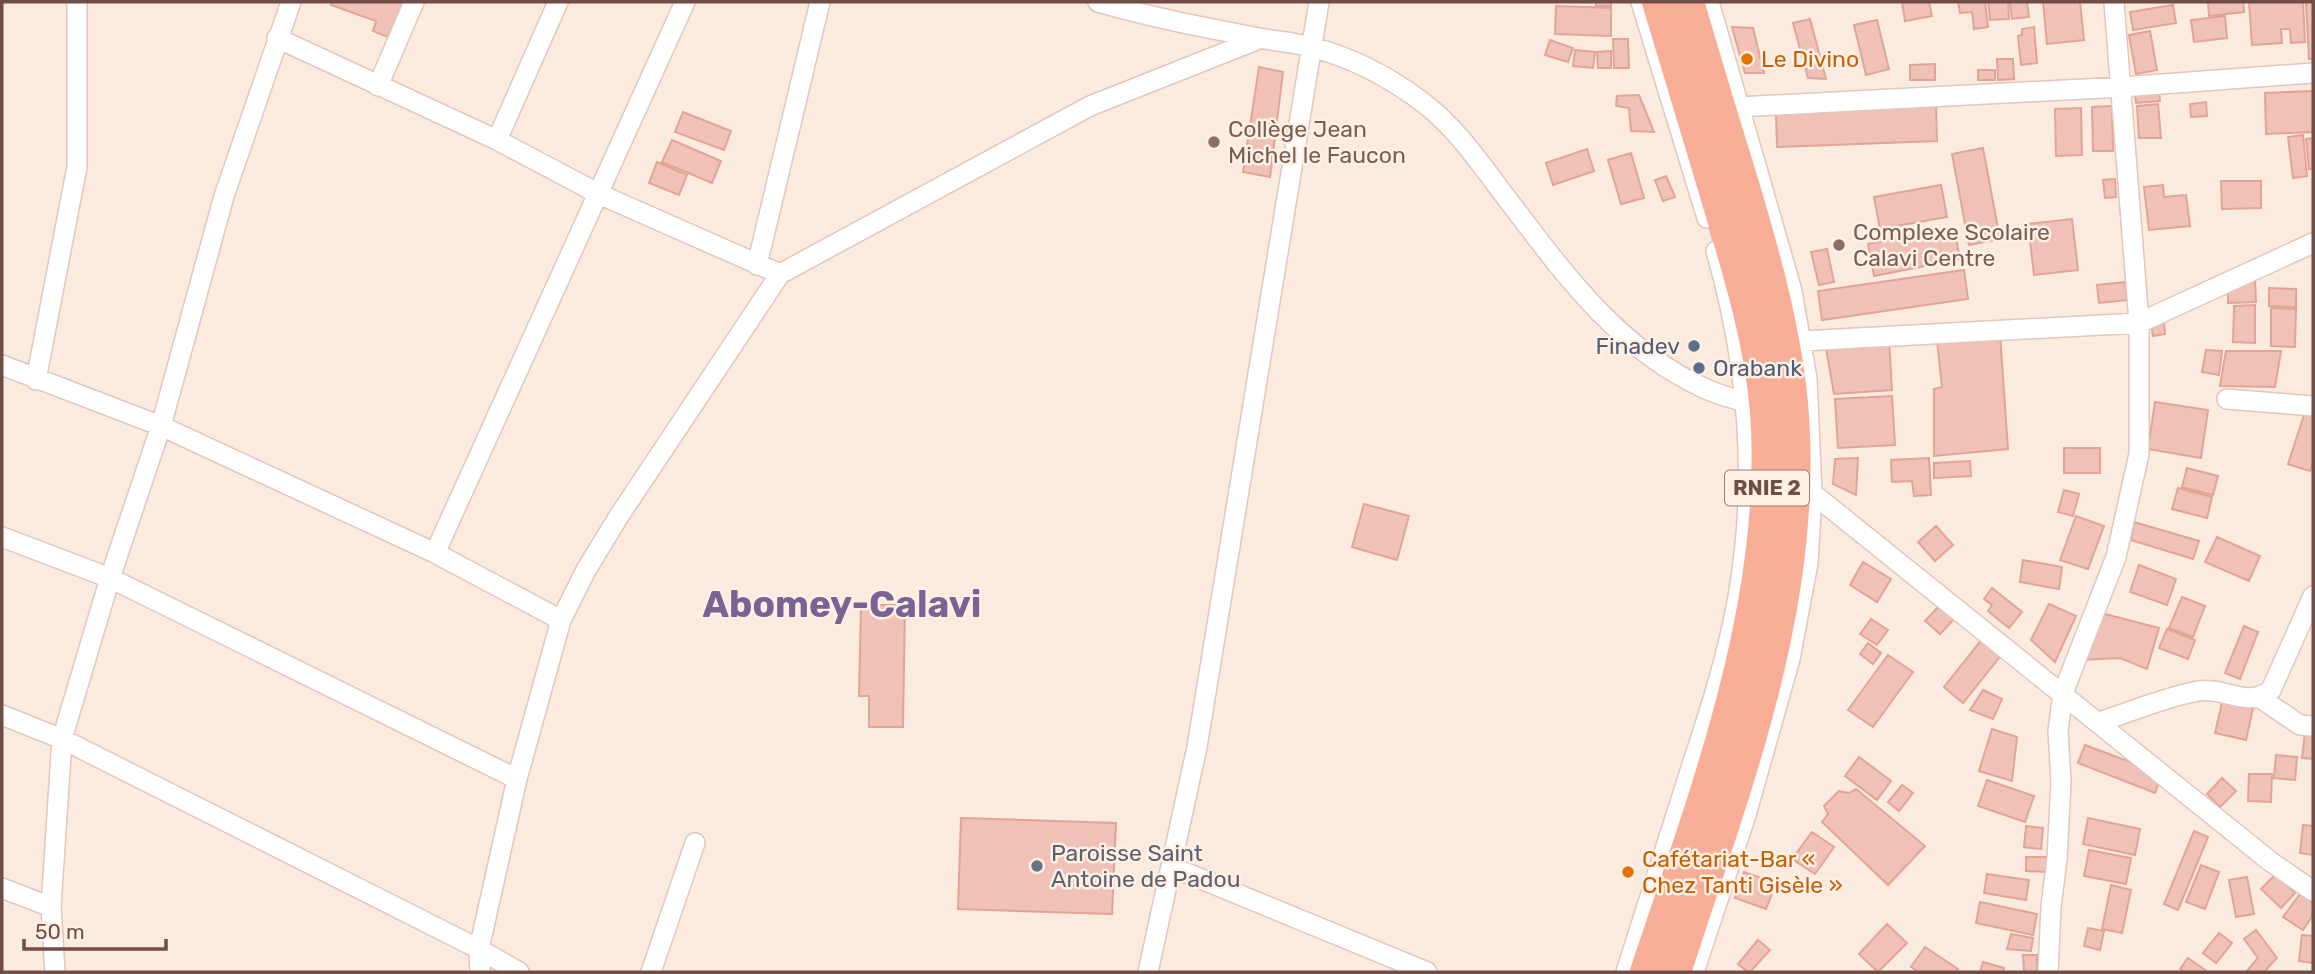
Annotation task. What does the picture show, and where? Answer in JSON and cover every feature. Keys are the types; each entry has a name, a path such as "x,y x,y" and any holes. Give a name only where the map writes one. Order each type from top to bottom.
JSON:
{"highway":[{"name":"RNIE 2","path":"1646,972 1699,812 1737,679 1759,577 1767,506 1766,411 1754,335 1738,268 1658,2"},
{"name":"RNIE 2","path":"1675,972 1766,681 1789,561 1794,499 1790,387 1769,271 1688,2"}],"street":[{"path":"36,380 77,167 77,2"},
{"path":"55,972 51,907 62,739 110,578 161,426 224,196 277,38 292,2"},
{"path":"378,86 414,2"},
{"path":"497,140 558,2"},
{"path":"435,553 685,2"},
{"path":"757,265 820,2"},
{"path":"1148,972 1197,747 1319,2"},
{"path":"1626,972 1718,681 1738,598 1748,498 1746,403 1733,317 1723,274 1641,2"},
{"path":"1694,972 1746,815 1790,659 1808,563 1812,493 1811,420 1793,291 1709,2"},
{"path":"2048,972 2051,907 2057,859 2060,781 2058,731 2063,693 2116,557 2138,454 2138,323 2114,2"},
{"path":"1104,3 1162,10 1259,38 1311,47 1365,68 1421,101 1463,142 1573,284 1622,335 1687,379 1706,389 1746,403"},
{"path":"277,38 497,140 599,194 779,274"},
{"path":"480,972 479,949 517,779 561,620 586,570 620,516 779,274 1090,106 1259,38"},
{"path":"1738,107 2313,74"},
{"path":"1802,341 2138,323 2311,246"},
{"path":"2,365 161,426 435,553 561,620"},
{"path":"2227,399 2313,406"},
{"path":"1812,493 2271,862 2313,891"},
{"path":"2,537 110,578 517,779"},
{"path":"2099,722 2199,691 2218,691 2249,699 2260,698 2271,690 2313,596"},
{"path":"2260,698 2300,725 2313,726"},
{"path":"2,715 62,739 479,949 519,972"},
{"path":"651,972 695,844"},
{"path":"1172,867 1427,972"},
{"path":"2,888 51,907"}],"building":[{"path":"332,2 403,2 390,38 373,31 376,21 331,5"},
{"path":"1596,2 1611,2 1611,6 1596,6"},
{"path":"1902,2 1929,2 1932,16 1905,21"},
{"path":"1958,2 1985,2 1988,27 1974,29 1972,12 1960,13"},
{"path":"1988,2 2008,2 2009,19 1990,20"},
{"path":"2010,2 2027,2 2029,17 2012,19"},
{"path":"2043,2 2080,2 2084,40 2047,44"},
{"path":"2208,2 2243,2 2244,12 2209,16"},
{"path":"2249,2 2303,2 2305,42 2291,43 2290,29 2281,29 2282,43 2252,45"},
{"path":"2306,2 2313,2 2313,59 2309,59"},
{"path":"2173,5 2176,23 2133,30 2130,12"},
{"path":"1556,6 1611,8 1611,36 1555,34"},
{"path":"2225,16 2227,38 2194,42 2191,20"},
{"path":"1810,19 1826,79 1808,78 1793,23"},
{"path":"1877,20 1889,69 1866,75 1854,25"},
{"path":"1732,27 1753,28 1764,73 1745,73"},
{"path":"2034,27 2037,63 2021,65 2018,36 2022,35 2022,29"},
{"path":"2150,31 2157,70 2136,74 2129,35"},
{"path":"1613,39 1628,39 1629,68 1614,68"},
{"path":"1550,40 1573,48 1568,62 1545,55"},
{"path":"1575,50 1595,52 1593,68 1573,66"},
{"path":"1611,51 1611,68 1598,68 1597,52"},
{"path":"1997,59 2013,59 2014,79 1998,80"},
{"path":"1935,64 1935,80 1910,80 1910,65"},
{"path":"1259,67 1283,72 1270,177 1243,172"},
{"path":"1978,70 1995,70 1995,80 1978,80"},
{"path":"2159,89 2160,101 2136,103 2135,92"},
{"path":"2313,91 2313,132 2266,134 2265,93"},
{"path":"1639,95 1654,132 1631,131 1629,108 1616,106 1617,96"},
{"path":"2206,102 2207,116 2191,117 2190,104"},
{"path":"2158,104 2161,138 2139,138 2137,106"},
{"path":"1936,106 1937,141 1777,147 1776,112"},
{"path":"2112,106 2113,151 2093,151 2092,107"},
{"path":"2081,108 2082,155 2056,156 2055,109"},
{"path":"683,112 731,131 724,150 675,132"},
{"path":"2303,135 2307,176 2293,178 2288,137"},
{"path":"2313,138 2313,169 2309,169 2306,139"},
{"path":"672,140 721,161 712,183 662,162"},
{"path":"1983,148 2000,239 1969,245 1952,154"},
{"path":"1587,149 1594,171 1553,185 1546,163"},
{"path":"1631,153 1644,198 1621,204 1608,160"},
{"path":"657,162 687,175 679,195 649,183"},
{"path":"1666,176 1675,197 1663,201 1655,180"},
{"path":"2115,179 2116,197 2105,198 2103,180"},
{"path":"2221,181 2261,181 2261,208 2222,209"},
{"path":"1941,185 1947,217 1880,229 1874,197"},
{"path":"2163,185 2164,197 2186,195 2190,226 2149,230 2144,187"},
{"path":"2072,219 2078,270 2034,275 2028,224"},
{"path":"1954,227 1960,259 1874,276 1868,244"},
{"path":"1827,249 1834,282 1819,285 1811,252"},
{"path":"1964,270 1968,299 1822,320 1818,291"},
{"path":"2255,278 2256,302 2228,303 2228,289"},
{"path":"2125,282 2127,300 2099,303 2097,285"},
{"path":"2269,288 2296,289 2296,307 2269,306"},
{"path":"2255,305 2255,343 2233,342 2234,306"},
{"path":"2271,308 2296,309 2295,347 2271,346"},
{"path":"2164,322 2165,334 2153,336 2151,324"},
{"path":"2000,335 2008,449 1934,456 1934,389 1942,387 1937,340"},
{"path":"1889,339 1892,390 1834,394 1825,343"},
{"path":"2206,350 2222,351 2219,375 2202,372"},
{"path":"2226,351 2281,351 2275,387 2220,386"},
{"path":"1892,396 1895,445 1838,448 1835,399"},
{"path":"2155,402 2208,410 2201,458 2148,449"},
{"path":"2306,409 2313,411 2313,462 2310,471 2288,464"},
{"path":"2064,448 2100,448 2100,473 2064,473"},
{"path":"1858,458 1856,495 1833,484 1835,459"},
{"path":"1929,458 1931,495 1914,496 1912,481 1892,482 1891,460"},
{"path":"1970,461 1971,476 1934,478 1934,463"},
{"path":"2187,468 2218,476 2213,495 2182,487"},
{"path":"2178,488 2212,497 2207,518 2172,509"},
{"path":"2064,490 2079,494 2073,516 2058,512"},
{"path":"1364,504 1409,516 1397,560 1352,547"},
{"path":"2076,516 2104,526 2088,569 2060,560"},
{"path":"2134,522 2199,541 2193,559 2131,540"},
{"path":"1936,526 1953,545 1935,561 1918,542"},
{"path":"2217,537 2260,556 2249,581 2205,562"},
{"path":"2023,560 2062,567 2059,589 2020,582"},
{"path":"1863,562 1891,579 1877,602 1850,585"},
{"path":"2139,565 2176,579 2167,605 2130,592"},
{"path":"1992,588 2022,612 2009,628 1988,611 1992,605 1984,599"},
{"path":"2182,597 2205,606 2193,637 2169,628"},
{"path":"2049,604 2076,616 2055,662 2031,640"},
{"path":"861,605 905,605 903,727 869,727 869,696 859,696"},
{"path":"1940,605 1955,618 1940,634 1925,621"},
{"path":"2101,613 2159,628 2147,669 2120,658 2081,660"},
{"path":"1871,619 1888,630 1877,645 1860,634"},
{"path":"2244,626 2258,632 2240,679 2225,673"},
{"path":"2167,629 2195,640 2188,659 2159,648"},
{"path":"1983,638 2003,653 1963,703 1944,687"},
{"path":"1868,643 1881,653 1873,664 1860,654"},
{"path":"1888,655 1913,672 1873,727 1848,710"},
{"path":"1983,690 2002,699 1993,719 1970,710"},
{"path":"2223,698 2254,704 2246,740 2215,733"},
{"path":"1992,729 2017,737 2012,781 1979,771"},
{"path":"2305,732 2313,733 2313,759 2302,758"},
{"path":"2085,745 2162,774 2155,793 2078,763"},
{"path":"2276,755 2297,757 2295,780 2274,778"},
{"path":"1859,757 1891,781 1877,800 1845,776"},
{"path":"2249,774 2272,774 2271,802 2248,801"},
{"path":"2222,778 2236,791 2220,807 2207,794"},
{"path":"1987,780 2034,796 2025,822 1978,806"},
{"path":"1902,785 1913,793 1899,811 1888,802"},
{"path":"1856,789 1925,846 1888,885 1822,822 1828,814 1824,806 1839,791 1849,793"},
{"name":"Paroisse Saint Antoine de Padou","path":"961,818 1116,823 1112,914 958,909"},
{"path":"2088,818 2140,829 2135,855 2083,844"},
{"path":"2303,825 2313,826 2313,855 2300,853"},
{"path":"2026,826 2043,828 2041,849 2024,847"},
{"path":"2194,831 2208,837 2178,910 2164,904"},
{"path":"1812,832 1834,847 1815,874 1792,859"},
{"path":"2089,850 2131,858 2126,884 2084,876"},
{"path":"2026,857 2047,857 2047,872 2026,871"},
{"path":"2201,865 2219,872 2205,909 2186,902"},
{"path":"1744,872 1776,883 1766,909 1735,898"},
{"path":"1987,874 2029,880 2026,900 1984,893"},
{"path":"2276,874 2295,893 2281,908 2261,889"},
{"path":"2247,877 2254,914 2236,917 2229,880"},
{"path":"2111,885 2131,890 2122,933 2102,929"},
{"path":"2300,894 2313,903 2313,915 2303,930 2283,917"},
{"path":"1980,902 2037,914 2033,935 1976,923"},
{"path":"1887,924 1907,943 1878,972 1859,954"},
{"path":"2088,928 2104,931 2100,950 2084,946"},
{"path":"2256,930 2277,958 2264,972 2246,972 2258,958 2244,939"},
{"path":"2219,933 2232,943 2216,963 2203,953"},
{"path":"2011,934 2033,938 2031,951 2007,949"},
{"path":"2302,935 2313,936 2313,963 2299,961"},
{"path":"1758,940 1770,950 1748,972 1738,964"},
{"path":"1925,947 1958,969 1955,972 1919,972 1911,967"},
{"path":"2023,955 2037,955 2037,972 2024,972"},
{"path":"2188,958 2208,972 2185,972 2180,969"},
{"path":"1983,962 2004,968 2003,972 1980,972"}],"place":[{"name":"Le Divino","path":"1747,59"},
{"name":"Collège Jean Michel le Faucon","path":"1214,142"},
{"name":"Complexe Scolaire Calavi Centre","path":"1839,245"},
{"name":"Finadev","path":"1694,346"},
{"name":"Orabank","path":"1699,368"},
{"name":"Paroisse Saint Antoine de Padou","path":"1037,866"},
{"name":"Cafétariat-Bar « Chez Tanti Gisèle »","path":"1628,872"}],"district":[{"name":"Abomey-Calavi","path":"842,604"}]}
